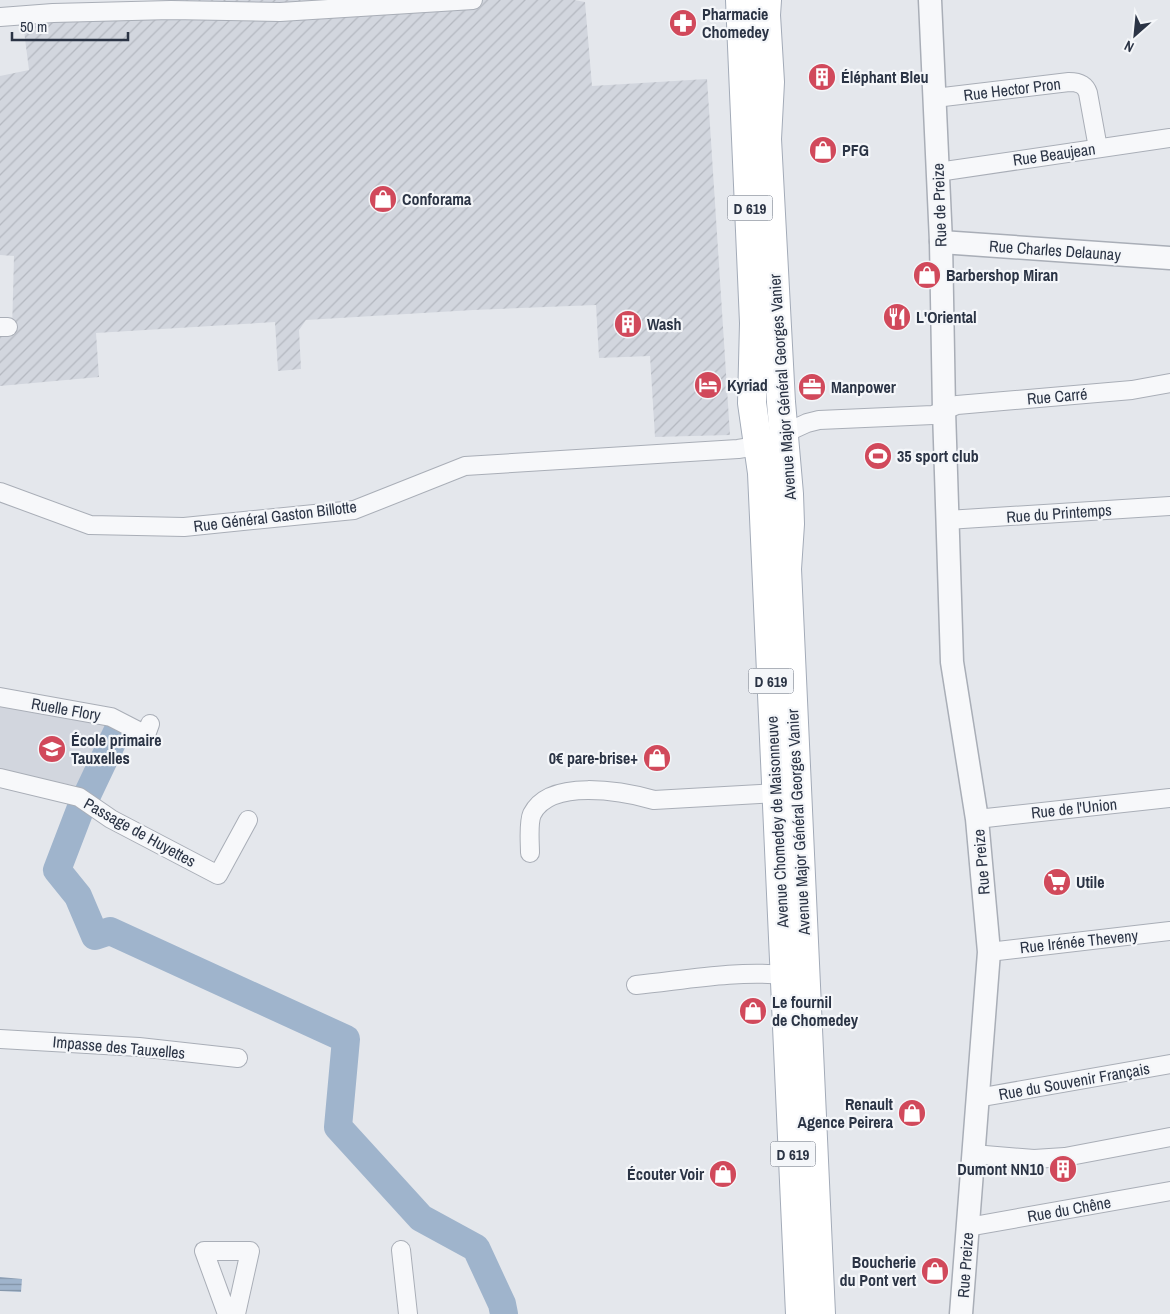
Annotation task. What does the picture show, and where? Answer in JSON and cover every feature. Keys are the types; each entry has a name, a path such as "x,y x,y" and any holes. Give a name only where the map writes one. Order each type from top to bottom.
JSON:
{"main road":[{"name":"Avenue Chomedey de Maisonneuve","path":"740,0 754,323 752,403 762,473 800,1314"},
{"name":"Avenue Major Général Georges Vanier","path":"767,0 766,15 770,82 767,139 781,402 789,494 789,598 803,935 811,1051 821,1314"}],"street":[{"path":"0,17 53,13 161,10 280,12 473,0"},
{"name":"Rue de Preize","path":"930,0 941,242 944,410"},
{"name":"Rue Hector Pron","path":"935,98 1069,82 1080,83 1088,93 1098,148"},
{"name":"Rue Beaujean","path":"938,172 1170,138"},
{"name":"Rue Charles Delaunay","path":"941,242 1170,258"},
{"name":"Rue Carré","path":"785,433 819,420 933,415 957,405 1132,390 1162,385"},
{"name":"Rue Preize","path":"944,410 952,662 978,819 989,952 961,1314"},
{"name":"Rue Général Gaston Billotte","path":"0,492 90,526 184,527 354,510 465,466 738,449 757,446 785,433"},
{"name":"Rue du Printemps","path":"948,520 1170,506"},
{"name":"Ruelle Flory","path":"0,697 111,717 146,735 150,724"},
{"name":"Passage de Huyettes","path":"0,778 84,800 112,819 218,875 248,820"},
{"path":"530,853 531,816 538,803 550,796 567,791 636,795 654,800 776,793"},
{"name":"Rue de l'Union","path":"978,819 1170,798"},
{"name":"Rue Irénée Theveny","path":"989,952 1168,931"},
{"path":"636,985 721,976 766,974 785,976"},
{"name":"Impasse des Tauxelles","path":"0,1038 138,1047 238,1058"},
{"name":"Rue du Souvenir Français","path":"978,1098 1170,1064"},
{"path":"973,1154 1034,1160 1065,1157 1170,1137"},
{"name":"Rue du Chêne","path":"968,1227 1170,1191"},
{"path":"401,1250 408,1314"},
{"path":"227,1314 204,1251 250,1251 236,1314"}],"shaded area":[{"path":"168,0 574,0 585,2 592,86 707,79 730,435 655,437 650,356 599,358 596,305 306,320 299,330 301,369 278,371 275,322 96,333 99,377 0,386 0,332 12,332 14,256 0,255 0,76 29,70 23,23 171,15"},
{"name":"École primaire Tauxelles","path":"0,698 115,727 86,788 0,770"}],"water":[{"path":"0,1277 22,1279 21,1292 0,1291"}],"waterway":[{"path":"117,732 80,810 57,870 78,896 95,936 110,931 346,1039 338,1127 421,1218 476,1248 502,1304 504,1314"}],"place":[{"name":"Pharmacie Chomedey","path":"683,23"},
{"name":"Éléphant Bleu","path":"822,77"},
{"name":"PFG","path":"823,150"},
{"name":"Conforama","path":"383,199"},
{"name":"Barbershop Miran","path":"927,275"},
{"name":"L'Oriental","path":"897,317"},
{"name":"Wash","path":"628,324"},
{"name":"Kyriad","path":"708,385"},
{"name":"Manpower","path":"812,387"},
{"name":"35 sport club","path":"878,456"},
{"name":"École primaire Tauxelles","path":"52,749"},
{"name":"0€ pare-brise+","path":"657,758"},
{"name":"Utile","path":"1057,882"},
{"name":"Le fournil de Chomedey","path":"753,1011"},
{"name":"Renault Agence Peirera","path":"912,1113"},
{"name":"Dumont NN10","path":"1063,1169"},
{"name":"Écouter Voir","path":"723,1174"},
{"name":"Boucherie du Pont vert","path":"935,1271"}]}
